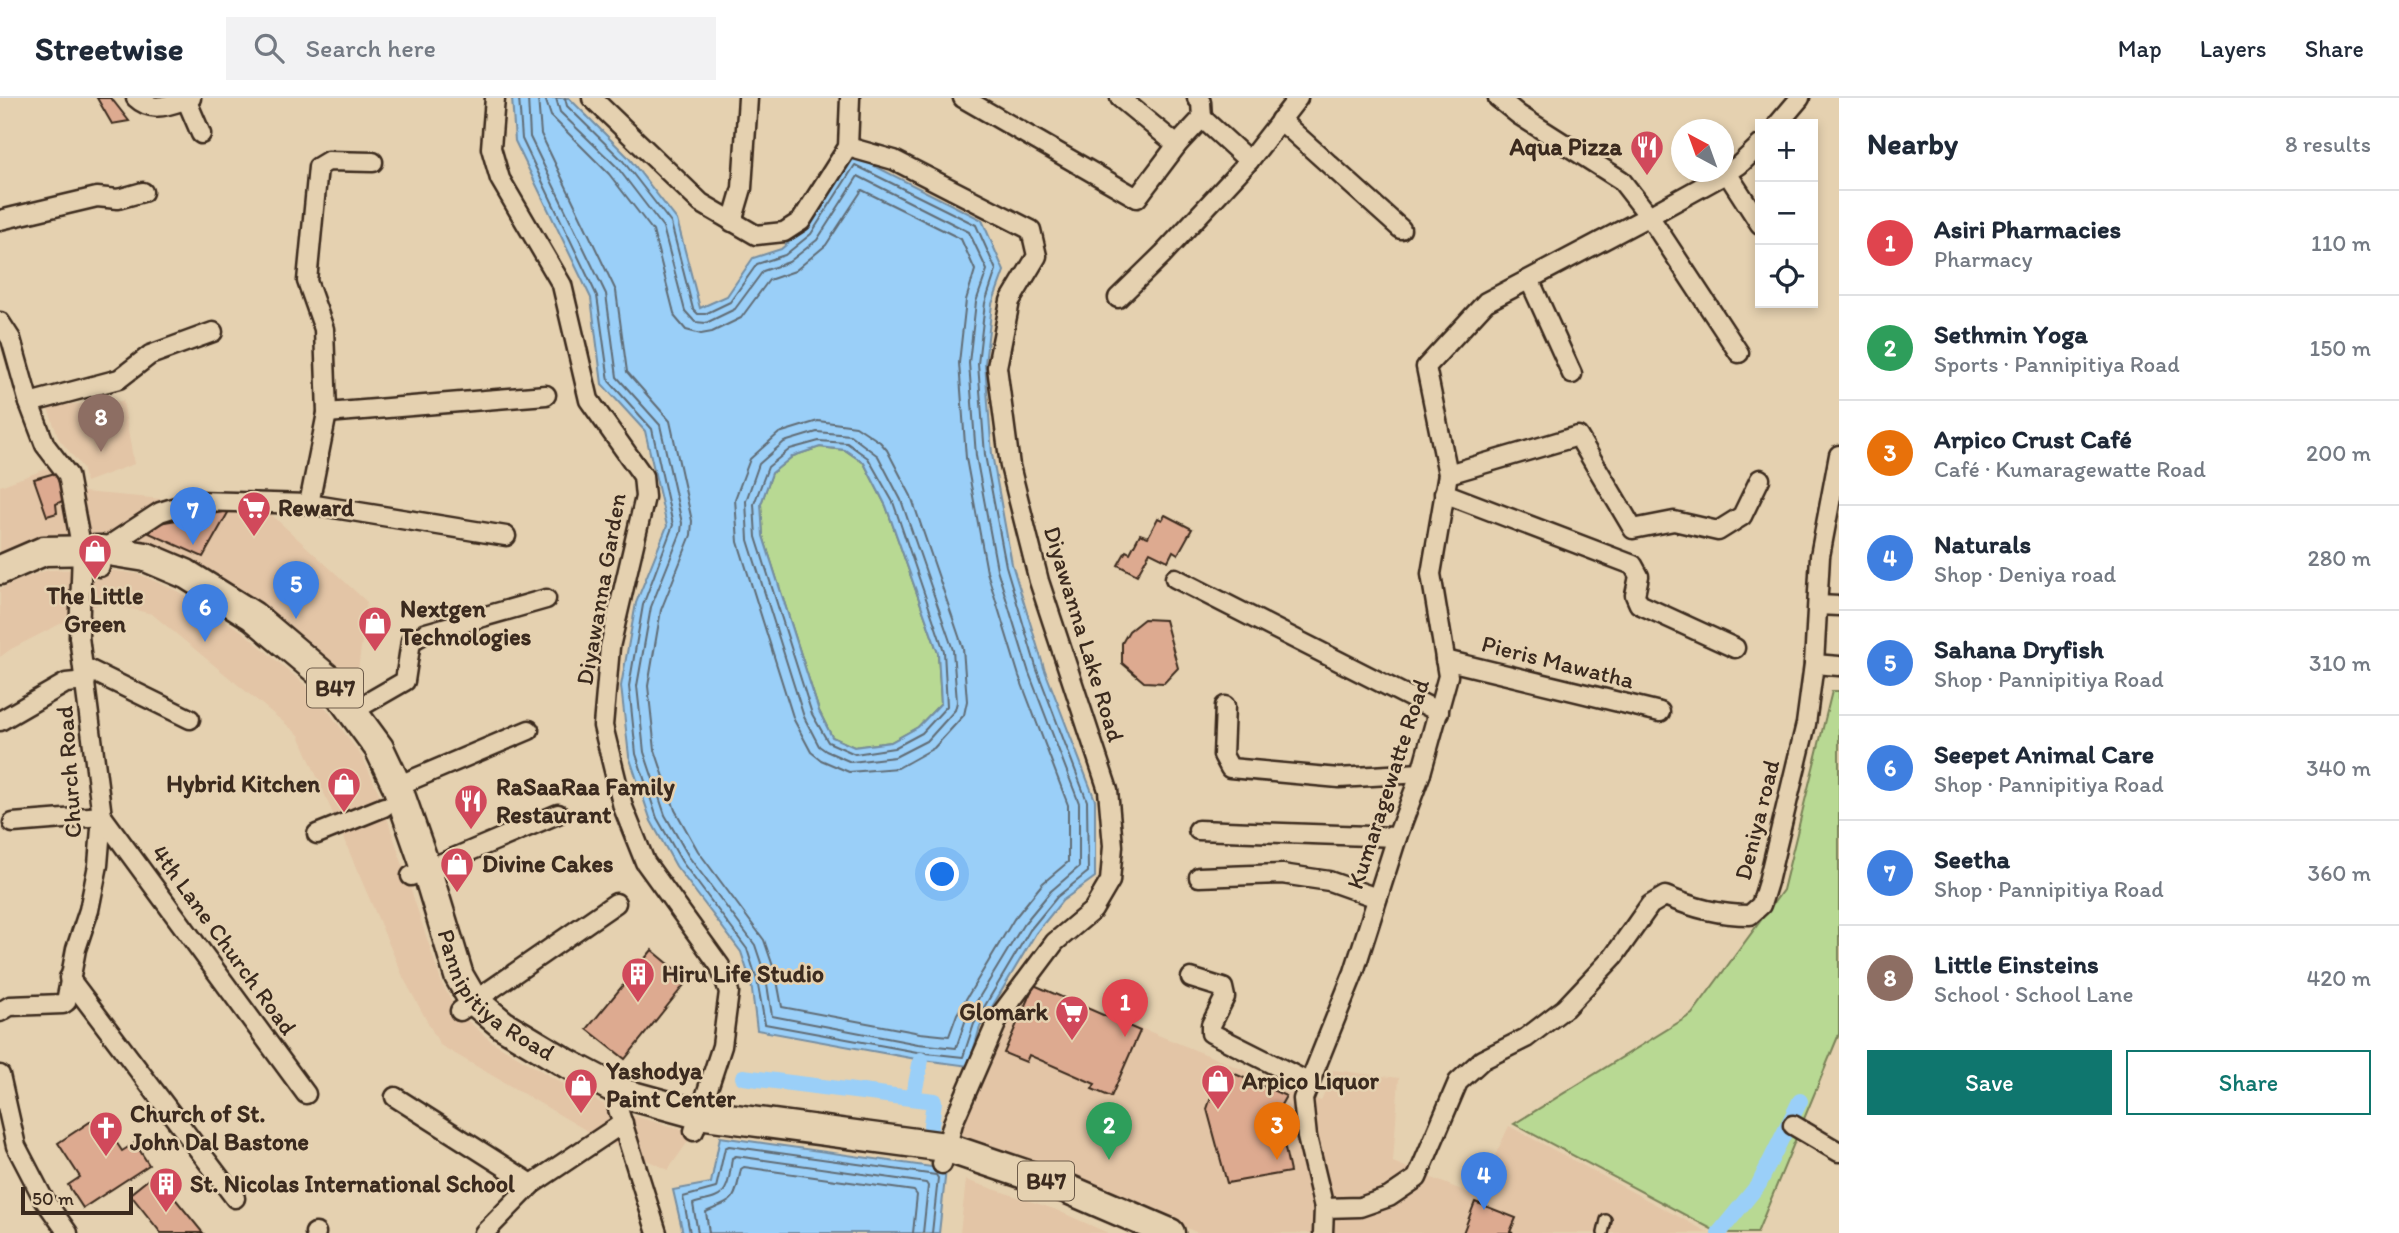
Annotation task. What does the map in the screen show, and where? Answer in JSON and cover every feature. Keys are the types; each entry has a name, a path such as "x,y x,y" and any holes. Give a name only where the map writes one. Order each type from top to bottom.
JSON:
{"main road":[{"name":"Pannipitiya Road","path":"0,570 44,551 91,559 140,572 178,589 277,656 316,691 390,796"},
{"name":"Pannipitiya Road","path":"0,587 48,568 91,559 146,557 187,574 253,616 329,680 379,748 390,796 419,874 444,983 467,1006 492,1039 561,1080 622,1109 696,1122 943,1155 1063,1186 1170,1233"},
{"name":"Pannipitiya Road","path":"943,1155 1128,1233"}],"street":[{"path":"136,98 144,106 156,108 189,99 201,134"},
{"name":"Diyawanna Garden","path":"495,98 491,148 500,178 562,285 589,400 643,476 645,497 610,648 603,726 623,807 645,862 720,966 729,992 722,1046 696,1122"},
{"path":"592,98 701,202 756,234 784,232 801,221 848,147 850,98"},
{"path":"732,222 742,188 748,98"},
{"path":"963,98 1137,198 1177,145 1202,118"},
{"path":"1120,98 1177,145"},
{"path":"1197,98 1201,102 1202,118 1249,161"},
{"path":"1118,298 1163,254 1249,161 1298,98"},
{"path":"1498,98 1519,115 1620,180 1649,216 1739,353"},
{"path":"1782,119 1800,98"},
{"path":"1280,120 1401,229"},
{"name":"Diyawanna Lake Road","path":"848,147 894,160 1031,230 1038,256 1010,301 997,368 1010,466 1039,581 1108,790 1113,846 1110,881 1093,910 1055,942 999,1017 956,1116 943,1155"},
{"name":"Kumaragewatte Road","path":"1734,169 1755,150"},
{"path":"309,504 327,412 324,329 307,281 317,167 328,161 373,162"},
{"name":"Kumaragewatte Road","path":"1323,1233 1324,1208 1307,1137 1303,1099 1354,972 1397,836 1420,774 1448,676 1432,574 1448,474 1426,367 1486,302 1530,281 1711,182"},
{"path":"1733,182 1755,216"},
{"path":"0,220 97,197 118,199 144,192"},
{"path":"1530,281 1572,374"},
{"name":"Church Road","path":"0,322 11,338 29,403 45,445 68,475 91,559 79,637 102,816 98,864 89,910 69,978 66,1002 9,1006 0,1012"},
{"path":"29,403 119,379 150,355 213,332"},
{"path":"327,412 546,395"},
{"path":"1448,474 1578,436 1633,529 1674,521 1718,531 1742,516 1760,479"},
{"name":"Deniya road","path":"1324,1208 1360,1207 1389,1197 1417,1178 1458,1082 1482,1060 1526,1038 1565,1008 1614,956 1656,900 1665,896 1701,910 1725,915 1750,915 1761,905 1769,882 1806,724 1814,664 1820,556 1839,455"},
{"path":"1444,493 1633,565 1639,576 1634,595 1639,604 1735,649"},
{"path":"91,559 160,512 195,501 309,504 506,536"},
{"path":"1175,578 1439,712"},
{"path":"353,711 405,681 411,641 426,633 546,600"},
{"path":"1818,605 1839,606"},
{"name":"Pieris Mawatha","path":"1445,660 1660,712"},
{"path":"1814,664 1839,666"},
{"path":"0,721 66,682 85,674 190,719"},
{"path":"1225,706 1223,755 1230,768 1339,778 1420,774"},
{"path":"317,834 529,730"},
{"path":"419,874 558,814"},
{"path":"13,823 102,816"},
{"name":"4th Lane Church Road","path":"102,816 306,1094"},
{"path":"1198,830 1397,836"},
{"path":"1199,877 1282,874 1329,881 1377,898"},
{"path":"467,1006 616,903"},
{"path":"69,978 236,1199"},
{"path":"1191,978 1223,988 1225,996 1211,1026 1211,1033 1310,1083"},
{"path":"0,1074 16,1146 43,1198 68,1233"},
{"path":"395,1097 532,1184"},
{"path":"484,1233 532,1184 622,1109 657,1233"},
{"path":"1793,1125 1839,1152"}],"lane":[{"path":"1604,1233 1606,1220"}],"shaded area":[{"path":"123,401 134,464 86,482 82,467 59,439 47,406"},
{"path":"60,464 72,491 264,508 367,602 353,708 330,679 147,556 0,567 0,486"},
{"path":"100,569 139,574 177,591 242,631 315,693 363,758 379,793 442,984 459,1013 491,1041 560,1082 617,1111 694,1133 668,1170 596,1136 440,1045 404,979 299,735 152,614 103,602 0,657 0,589 48,570"},
{"path":"1032,984 1321,1101 1333,1070 1399,1078 1393,1162 1476,1196 1509,1126 1709,1233 1198,1233 1067,1176 955,1139 1005,1020"},
{"path":"966,1180 1054,1209 1108,1233 960,1233"}],"green space":[{"path":"820,447 845,450 864,463 886,506 938,653 941,703 918,727 891,742 854,747 832,737 819,711 763,536 761,504 772,473 793,456"},
{"path":"1832,691 1839,691 1839,1034 1757,1233 1719,1233 1514,1124 1692,1014 1783,890"}],"water":[{"path":"512,98 569,98 628,157 677,220 700,308 727,296 753,258 781,249 806,228 851,154 982,220 1004,271 992,304 985,364 992,454 1012,564 1044,668 1095,800 1095,877 1062,901 1036,933 980,1027 969,1066 757,1030 751,982 741,952 676,866 651,821 629,756 621,686 636,603 667,526 645,431 602,384 591,298 515,141","holes":["820,447 845,450 864,463 886,506 938,653 941,703 918,727 891,742 854,747 832,737 819,711 763,536 761,504 772,473 793,456"]},
{"path":"720,1137 946,1169 939,1233 683,1233 673,1190 711,1183"}],"building":[{"path":"97,98 111,98 129,121 112,124"},
{"path":"55,473 66,499 56,504 57,513 47,516 34,479"},
{"path":"229,511 203,557 149,533 159,523"},
{"path":"1165,515 1192,529 1178,554 1173,551 1168,561 1150,552 1137,575 1118,565 1126,551 1130,553 1140,534 1148,537 1158,518 1162,520"},
{"path":"1144,619 1165,620 1178,668 1164,683 1144,682 1122,663 1122,643 1129,631"},
{"name":"Hiru Life Studio","path":"652,950 688,980 625,1059 587,1029"},
{"name":"Glomark","path":"1034,985 1140,1031 1111,1097 1092,1089 1095,1084 1029,1055 1026,1062 1004,1053"},
{"path":"1221,1068 1286,1096 1277,1112 1290,1172 1227,1183 1207,1109"},
{"name":"Church of St. John Dal Bastone","path":"99,1116 122,1151 135,1143 149,1165 83,1208 68,1185 80,1177 58,1143"},
{"name":"St. Nicolas International School","path":"155,1174 203,1233 161,1233 130,1194"},
{"path":"1475,1202 1516,1218 1510,1232 1513,1233 1463,1233"}],"waterway":[{"path":"913,1098 921,1060"},
{"path":"743,1077 934,1101 931,1125"},
{"path":"1719,1233 1759,1184 1800,1101"}],"place":[{"name":"Aqua Pizza","path":"1647,177"},
{"name":"Little Einsteins","path":"101,452"},
{"name":"Reward","path":"254,538"},
{"name":"Seetha","path":"193,545"},
{"name":"The Little Green","path":"95,581"},
{"name":"Sahana Dryfish","path":"296,619"},
{"name":"Seepet Animal Care","path":"205,642"},
{"name":"Nextgen Technologies","path":"375,653"},
{"name":"Hybrid Kitchen","path":"344,814"},
{"name":"RaSaaRaa Family Restaurant","path":"471,831"},
{"name":"Divine Cakes","path":"457,894"},
{"name":"Hiru Life Studio","path":"638,1004"},
{"name":"Asiri Pharmacies","path":"1125,1037"},
{"name":"Glomark","path":"1072,1042"},
{"name":"Arpico Liquor","path":"1218,1111"},
{"name":"Yashodya Paint Center","path":"581,1115"},
{"name":"Church of St. John Dal Bastone","path":"106,1158"},
{"name":"Sethmin Yoga","path":"1109,1160"},
{"name":"Arpico Crust Café","path":"1277,1160"},
{"name":"Naturals","path":"1484,1210"},
{"name":"St. Nicolas International School","path":"166,1214"}]}
